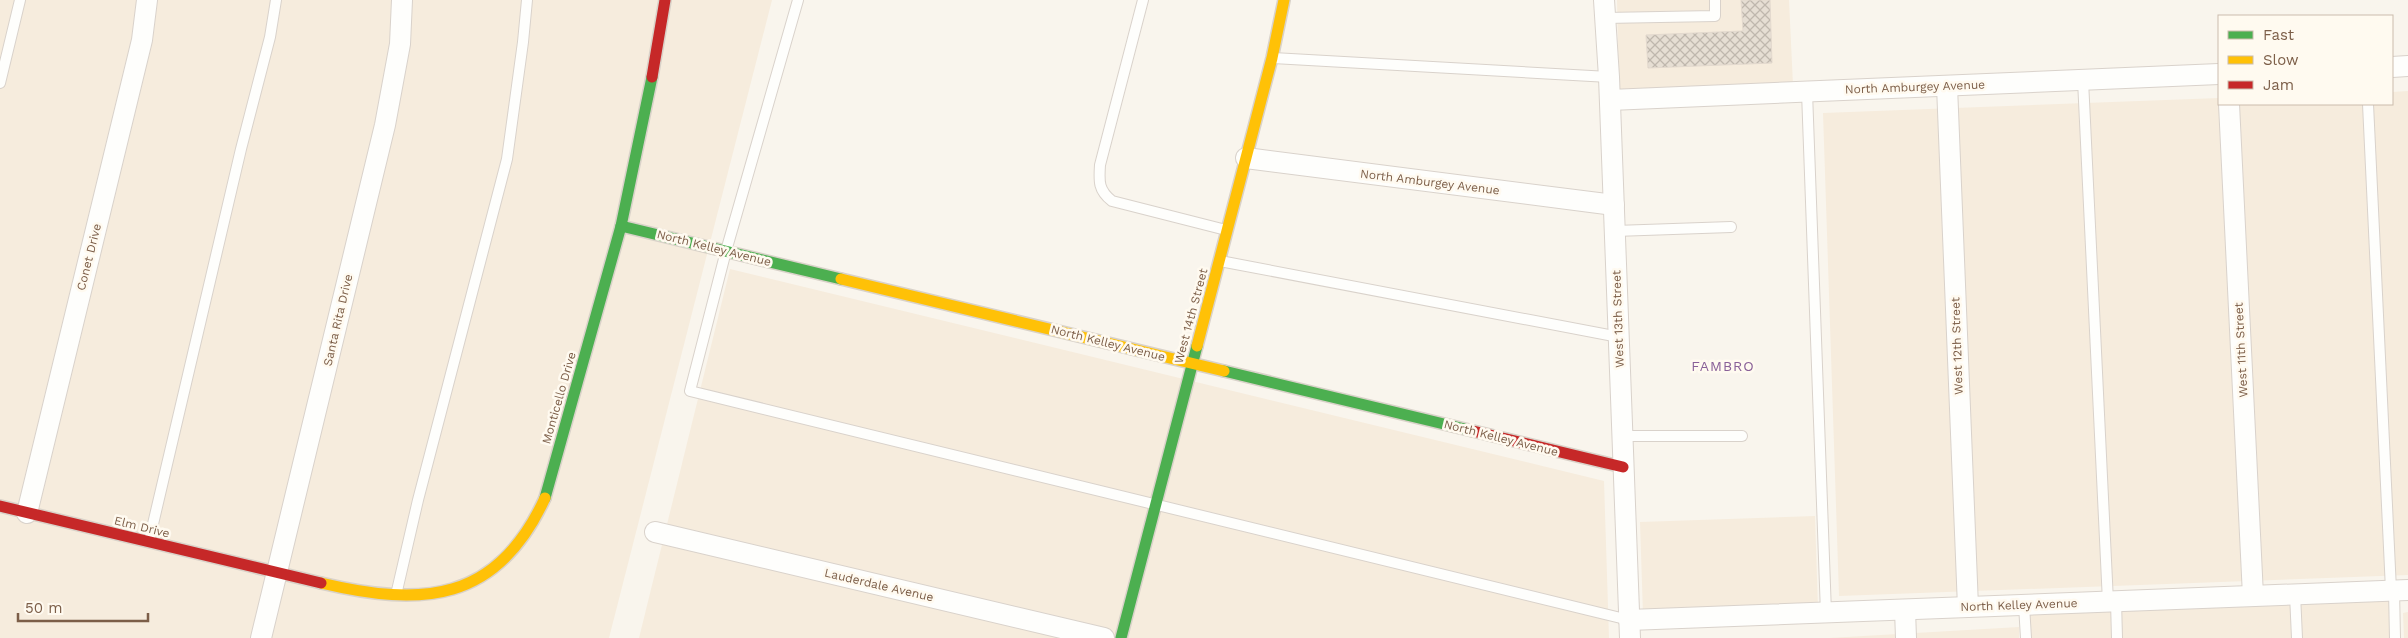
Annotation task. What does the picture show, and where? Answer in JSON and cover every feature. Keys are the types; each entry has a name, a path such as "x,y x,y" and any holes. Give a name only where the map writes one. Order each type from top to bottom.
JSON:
{"street":[{"name":"Conet Drive","path":"27,513 142,40 147,0"},
{"name":"Santa Rita Drive","path":"261,638 384,125 400,44 402,0"},
{"name":"Monticello Drive","path":"277,574 352,590 395,596 433,594 470,582 504,560 526,536 538,515 547,493 621,226 647,106 665,0"},
{"name":"West 14th Street","path":"1121,638 1272,58 1284,0"},
{"name":"West 13th Street","path":"1604,9 1610,100 1629,629"},
{"path":"2393,67 2408,66"},
{"name":"North Amburgey Avenue","path":"1610,100 2218,74"},
{"name":"West 12th Street","path":"1947,86 1968,607"},
{"name":"West 11th Street","path":"2229,105 2253,596"},
{"name":"North Amburgey Avenue","path":"1246,158 1614,205"},
{"name":"North Kelley Avenue","path":"621,226 1624,467"},
{"name":"Elm Drive","path":"0,506 277,574"},
{"name":"Lauderdale Avenue","path":"655,532 1104,638"},
{"name":"North Kelley Avenue","path":"1629,629 1826,613 2397,590"},
{"path":"1905,610 1906,638"}],"lane":[{"path":"0,83 20,0"},
{"path":"149,542 241,149 270,37 276,0"},
{"path":"395,596 418,500 507,159 523,42 526,0"},
{"path":"798,0 726,251 690,391 1155,505 1629,629"},
{"path":"1143,0 1100,165 1099,186 1105,196 1112,201 1227,230"},
{"path":"1604,9 1715,16 1715,0"},
{"path":"1272,58 1609,77"},
{"path":"2083,80 2112,601 2118,638"},
{"path":"1808,92 1826,613"},
{"path":"2368,105 2397,590 2395,638"},
{"path":"1615,231 1730,227"},
{"path":"1219,260 1618,337"},
{"path":"1622,436 1742,436"},
{"path":"2295,594 2297,638"},
{"path":"2024,605 2026,638"}],"shaded area":[{"path":"0,0 772,0 609,638 0,638"},
{"path":"1617,0 1789,0 1793,85 1619,94"},
{"path":"2408,91 2408,575 1839,596 1823,113 2218,98 2218,105 2393,105 2393,92"},
{"path":"730,269 1604,481 1609,638 639,638"},
{"path":"1815,516 1818,609 1643,615 1640,522"},
{"path":"2394,590 2396,638 2029,638 2028,605"},
{"path":"2408,612 2408,638 2404,638 2403,613"},
{"path":"2019,627 2019,638 1829,638"}],"building":[{"path":"1741,0 1770,0 1772,63 1648,68 1646,35 1743,31"}],"traffic: fast":[{"path":"545,498 621,226 652,77"},
{"path":"621,226 841,279"},
{"path":"1121,638 1197,346"},
{"path":"1224,371 1473,431"}],"traffic: slow":[{"path":"1197,346 1272,58 1284,0"},
{"path":"841,279 1224,371"},
{"path":"321,583 358,591 392,595 424,594 453,589 480,577 504,559 526,533 545,498"}],"traffic: jam":[{"path":"652,77 665,0"},
{"path":"1473,431 1623,467"},
{"path":"0,506 321,583"}],"district":[{"name":"FAMBRO","path":"1723,366"}]}
